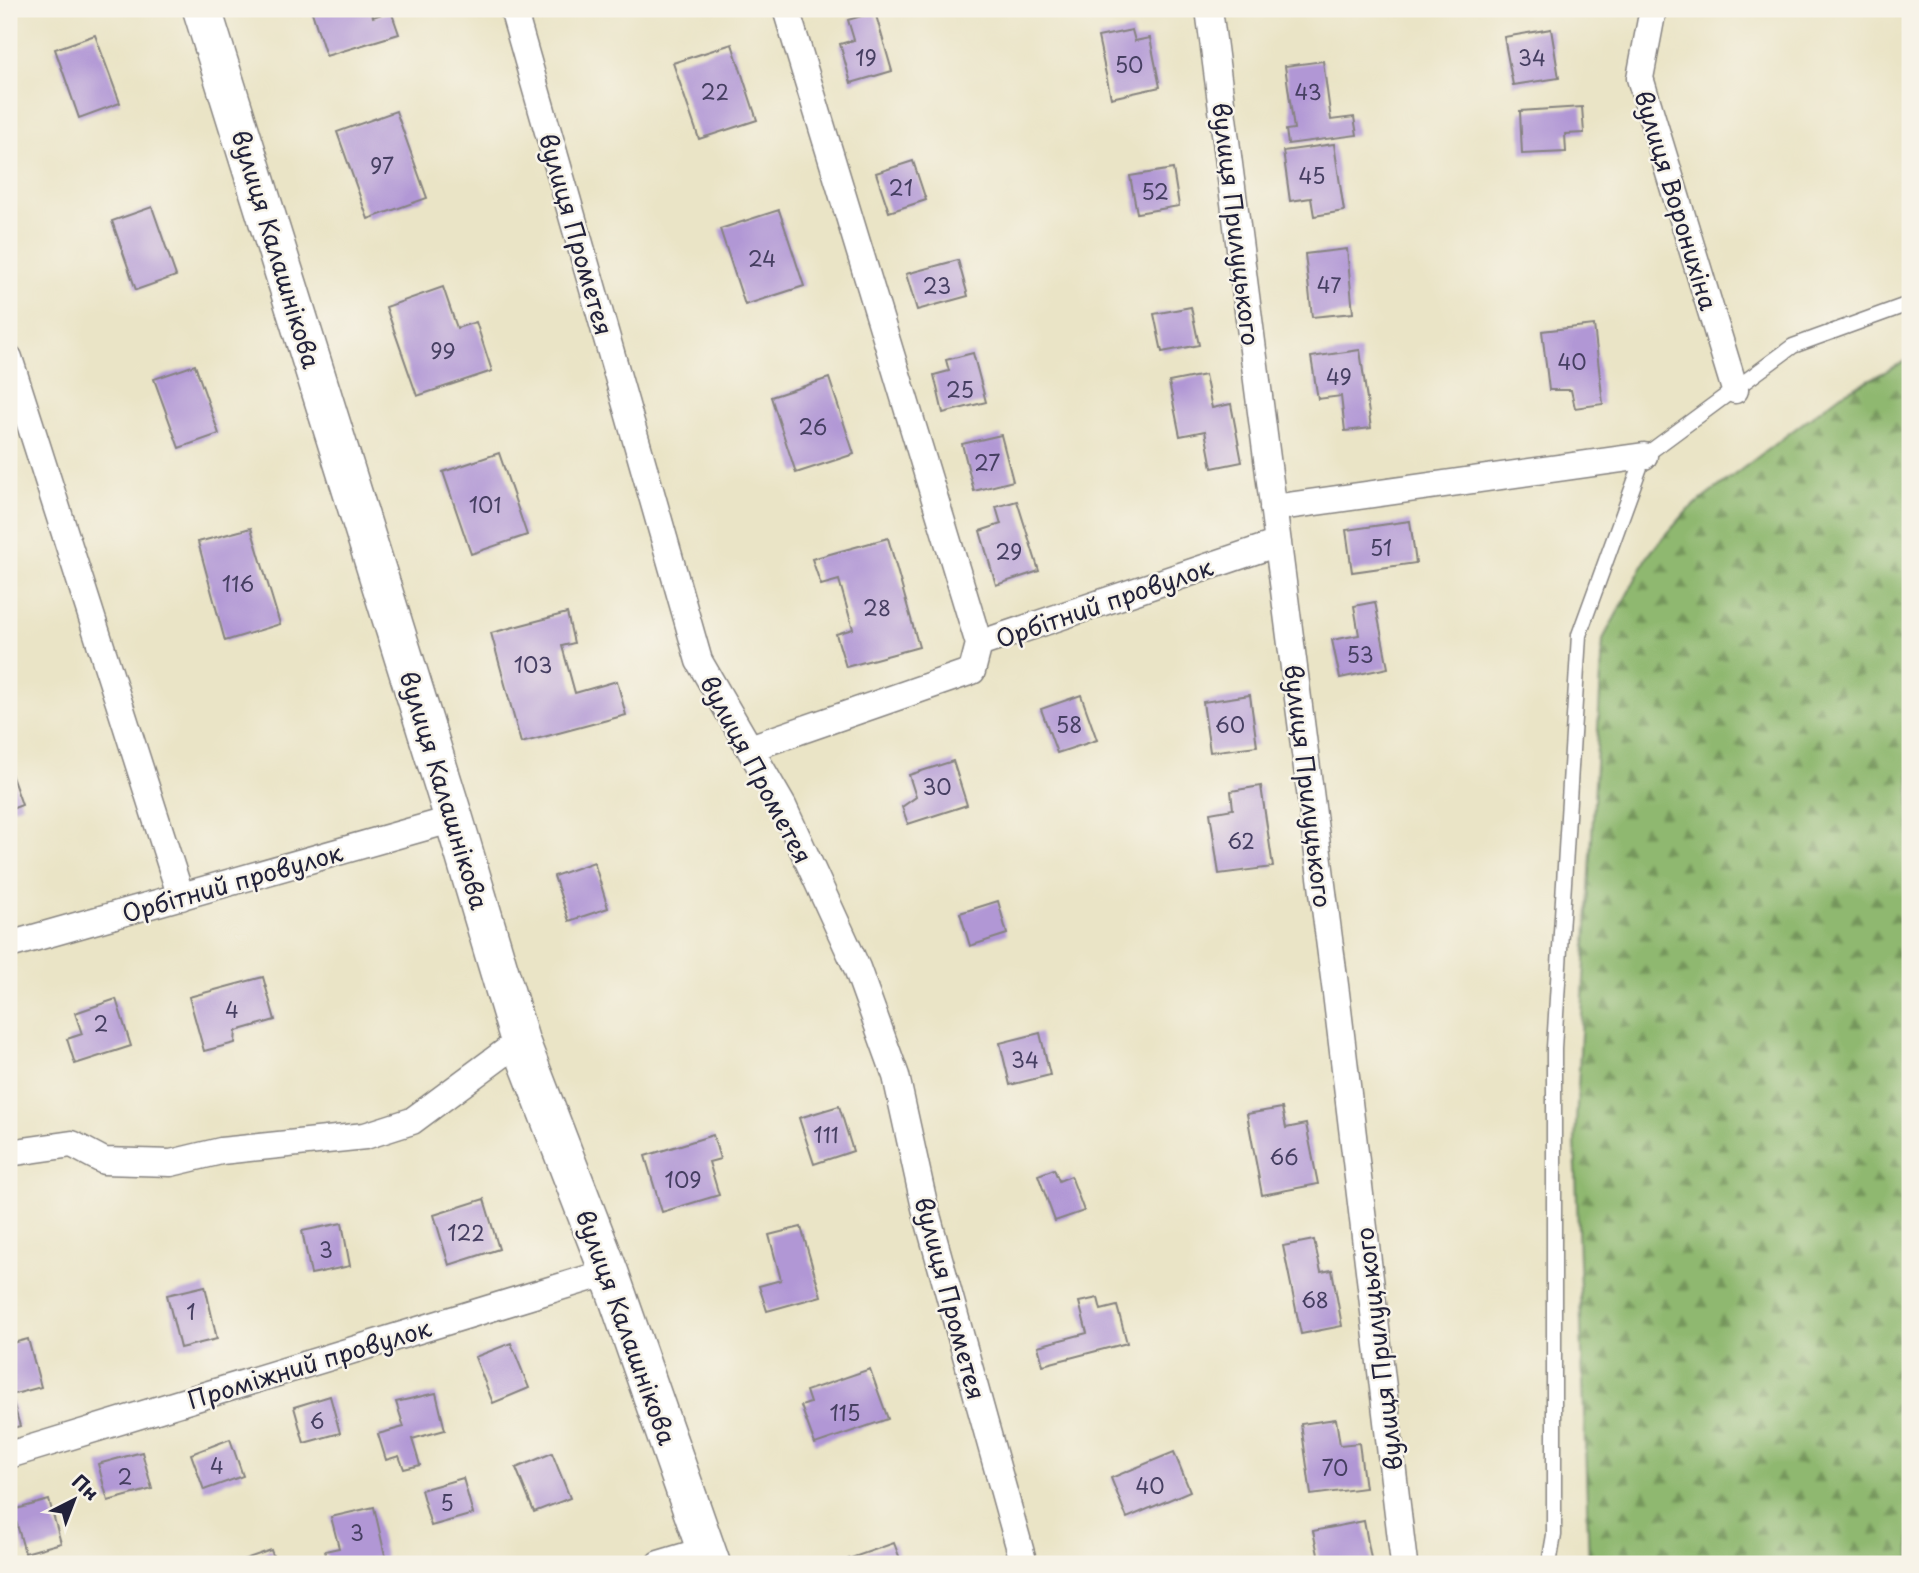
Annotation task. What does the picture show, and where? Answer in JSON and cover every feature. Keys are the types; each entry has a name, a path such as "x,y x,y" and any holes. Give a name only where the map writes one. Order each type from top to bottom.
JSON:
{"street":[{"name":"вулиця Калашнікова","path":"202,9 454,819 520,1041 609,1272 709,1557"},
{"name":"вулиця Прометея","path":"513,9 699,662 783,806 857,968 896,1076 925,1208 1024,1564"},
{"path":"786,9 979,644"},
{"name":"вулиця Прилуцького","path":"1209,9 1404,1564"},
{"name":"вулиця Воронихіна","path":"1653,9 1640,78 1735,390"},
{"path":"9,358 181,897"},
{"path":"1273,508 1644,456"},
{"name":"Орбітний провулок","path":"750,748 972,671 979,644 1278,543"},
{"name":"Орбітний провулок","path":"9,945 454,819"},
{"path":"9,1153 72,1144 104,1161 171,1163 221,1151 365,1136 412,1121 520,1041"},
{"name":"Проміжний провулок","path":"9,1455 609,1272"},
{"path":"659,1564 709,1557"}],"lane":[{"path":"1549,1564 1554,1535 1555,1048 1579,635 1644,456 1793,346 1903,306"}],"green space":[{"path":"1910,359 1910,1564 1589,1564 1575,1141 1603,639 1649,554 1688,510 1841,394"}],"building":[{"path":"311,9 371,9 373,17 391,11 399,34 326,56"},
{"path":"875,12 892,71 851,83 840,44 854,40 848,20"},
{"path":"1551,29 1559,78 1513,85 1504,37"},
{"path":"1132,30 1135,41 1150,38 1160,87 1111,98 1098,37"},
{"path":"95,35 120,103 79,118 55,49"},
{"path":"732,44 757,120 699,139 673,63"},
{"path":"1323,61 1331,120 1354,117 1357,135 1288,144 1286,130 1294,129 1285,66"},
{"path":"1582,107 1584,133 1565,134 1566,152 1522,154 1520,111"},
{"path":"396,111 427,198 368,219 337,132"},
{"path":"1334,144 1344,211 1314,216 1311,198 1290,201 1283,151"},
{"path":"913,161 926,200 889,212 876,173"},
{"path":"1173,169 1179,206 1137,213 1130,176"},
{"path":"152,207 176,276 136,290 112,221"},
{"path":"779,210 804,286 745,305 720,229"},
{"path":"1347,249 1353,313 1312,317 1305,254"},
{"path":"958,260 968,296 917,310 906,274"},
{"path":"443,287 457,328 476,322 492,371 417,396 386,307"},
{"path":"1191,307 1199,345 1162,352 1154,314"},
{"path":"1594,325 1603,404 1575,408 1571,390 1549,390 1542,331"},
{"path":"1360,350 1371,428 1345,431 1341,396 1318,399 1311,357"},
{"path":"973,353 986,402 943,413 934,375 949,371 946,360"},
{"path":"195,365 219,434 179,448 154,379"},
{"path":"1205,375 1212,408 1231,404 1242,462 1212,468 1205,431 1180,436 1169,382"},
{"path":"829,378 854,454 796,473 771,397"},
{"path":"1001,435 1013,481 974,491 962,444"},
{"path":"499,453 527,535 471,554 443,472"},
{"path":"1017,501 1039,571 996,585 980,531 1001,524 996,507"},
{"path":"1410,521 1416,563 1352,572 1346,530"},
{"path":"251,528 280,624 225,641 198,542"},
{"path":"888,538 919,647 846,667 836,634 853,629 839,580 821,585 812,559"},
{"path":"1375,602 1388,668 1340,678 1332,640 1359,635 1354,606"},
{"path":"567,613 574,643 562,646 575,693 617,681 626,715 521,743 491,633"},
{"path":"1081,695 1097,740 1057,753 1041,709"},
{"path":"1250,695 1257,746 1210,752 1203,702"},
{"path":"953,761 967,805 908,824 902,807 916,797 909,775"},
{"path":"9,768 22,805 9,810"},
{"path":"1261,786 1273,867 1219,874 1210,813 1233,809 1231,791"},
{"path":"594,862 608,908 569,921 554,876"},
{"path":"998,901 1007,934 970,946 960,913"},
{"path":"263,977 275,1020 236,1031 235,1043 204,1051 189,997"},
{"path":"116,999 131,1046 75,1064 67,1039 82,1034 75,1013"},
{"path":"1040,1033 1050,1075 1010,1085 1000,1043"},
{"path":"839,1106 853,1151 814,1164 799,1118"},
{"path":"1282,1108 1286,1128 1306,1124 1318,1184 1262,1195 1247,1114"},
{"path":"713,1135 720,1159 709,1162 719,1195 662,1212 645,1156"},
{"path":"1054,1169 1059,1181 1071,1176 1084,1211 1055,1221 1038,1175"},
{"path":"484,1199 499,1249 449,1265 434,1215"},
{"path":"342,1223 350,1266 311,1274 302,1231"},
{"path":"801,1227 821,1296 767,1311 759,1286 781,1280 769,1235"},
{"path":"1314,1240 1321,1272 1332,1270 1342,1326 1301,1334 1283,1246"},
{"path":"205,1286 217,1339 180,1348 167,1295"},
{"path":"1098,1298 1101,1310 1117,1306 1127,1343 1043,1365 1038,1346 1087,1333 1079,1302"},
{"path":"28,1339 41,1387 11,1395 20,1426 9,1429 9,1344"},
{"path":"511,1343 529,1388 493,1403 475,1357"},
{"path":"870,1369 888,1419 815,1444 801,1406 810,1403 806,1391"},
{"path":"436,1393 445,1430 412,1439 420,1465 404,1469 399,1456 386,1460 378,1434 404,1427 396,1402"},
{"path":"330,1396 340,1433 304,1443 294,1407"},
{"path":"1336,1419 1340,1445 1359,1443 1365,1488 1311,1495 1301,1424"},
{"path":"230,1439 243,1476 204,1490 191,1454"},
{"path":"142,1452 152,1489 108,1501 98,1464"},
{"path":"1174,1452 1190,1491 1127,1518 1111,1478"},
{"path":"552,1453 570,1498 534,1512 516,1468"},
{"path":"463,1478 473,1514 431,1526 421,1490"},
{"path":"49,1500 61,1543 25,1553 13,1510"},
{"path":"374,1507 387,1564 328,1564 325,1551 339,1548 331,1517"},
{"path":"1364,1521 1372,1564 1320,1564 1313,1531"},
{"path":"894,1543 902,1564 850,1564 848,1559"},
{"path":"271,1550 276,1564 231,1564"}]}
